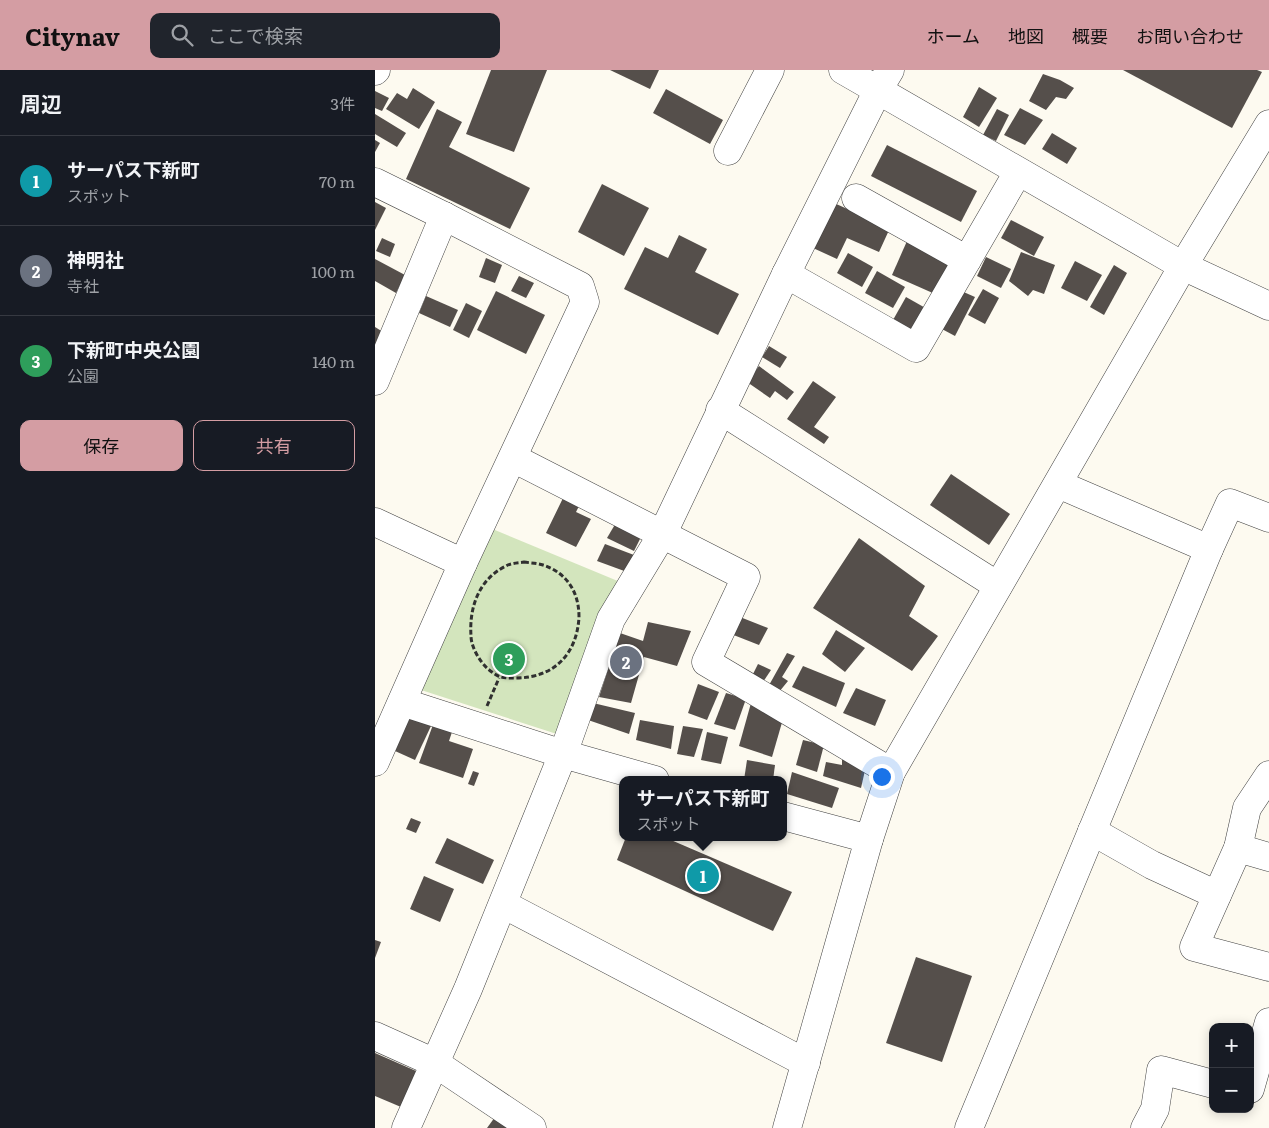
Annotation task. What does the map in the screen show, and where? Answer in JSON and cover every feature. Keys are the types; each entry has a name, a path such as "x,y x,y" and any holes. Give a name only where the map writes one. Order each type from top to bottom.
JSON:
{"street":[{"path":"728,152 770,70"},
{"path":"843,70 884,80 1018,172 1183,266 1269,306"},
{"path":"406,1128 468,989 503,904 563,754 611,619 663,533 786,274 884,80"},
{"path":"787,1128 869,839 891,772 1059,484 1183,266 1269,124"},
{"path":"786,274 916,348 1018,172"},
{"path":"375,182 580,286 585,302 463,563 375,762"},
{"path":"856,198 967,260"},
{"path":"375,381 444,216"},
{"path":"720,410 998,586"},
{"path":"513,458 746,577 706,662 891,772"},
{"path":"1059,484 1209,548"},
{"path":"969,1128 1209,548 1230,503 1269,518"},
{"path":"375,522 463,563"},
{"path":"402,702 478,728 641,776"},
{"path":"1269,775 1247,808 1238,848 1194,947 1269,967"},
{"path":"787,817 869,839"},
{"path":"1092,831 1152,865 1217,895"},
{"path":"1238,848 1269,857"},
{"path":"503,904 806,1063"},
{"path":"1254,1075 1269,1022"},
{"path":"375,1036 435,1063 532,1128"},
{"path":"1145,1128 1155,1109 1161,1070 1209,1083"},
{"path":"1254,1094 1269,1098"}],"path":[{"path":"524,562 543,564 562,575 576,592 579,604 578,630 575,642 564,658 547,672 527,678 499,678 486,667 476,653 471,639 471,618 476,597 484,583 507,564 524,562"},
{"path":"478,728 499,678"}],"green space":[{"path":"490,528 625,584 563,736 418,689"}],"building":[{"path":"491,70 547,70 514,152 466,134"},
{"path":"610,70 659,70 650,89"},
{"path":"1123,70 1257,70 1262,72 1232,128"},
{"path":"1043,74 1060,80 1074,88 1066,99 1056,97 1046,110 1029,101"},
{"path":"979,87 997,98 979,127 963,117"},
{"path":"413,88 435,102 419,129 386,109 397,93 407,99"},
{"path":"666,89 723,120 710,144 653,113"},
{"path":"375,91 389,98 382,111 375,108"},
{"path":"1020,108 1043,120 1025,145 1004,135"},
{"path":"437,109 462,122 449,147 530,188 510,229 406,179"},
{"path":"997,109 1009,115 996,141 983,135"},
{"path":"375,114 406,133 397,147 375,134"},
{"path":"1052,133 1077,148 1067,164 1042,149"},
{"path":"375,140 380,143 375,152"},
{"path":"887,145 977,191 961,222 871,176"},
{"path":"602,184 649,208 624,256 578,232"},
{"path":"375,202 386,208 375,230"},
{"path":"834,203 890,228 879,252 847,238 837,259 813,248"},
{"path":"1011,220 1044,237 1034,256 1001,238"},
{"path":"679,235 707,249 695,272 739,294 718,335 624,289 645,247 668,258"},
{"path":"382,238 395,244 390,257 376,251"},
{"path":"907,241 950,260 935,294 892,275"},
{"path":"1021,252 1055,265 1044,294 1033,290 1028,296 1009,281"},
{"path":"848,253 873,267 862,287 837,273"},
{"path":"986,257 1011,269 1001,288 977,276"},
{"path":"486,258 502,265 495,283 479,277"},
{"path":"375,259 405,275 396,293 375,281"},
{"path":"1075,261 1102,275 1087,301 1061,288"},
{"path":"1114,265 1127,273 1104,315 1090,307"},
{"path":"877,271 905,287 893,308 865,293"},
{"path":"519,276 534,283 526,298 511,291"},
{"path":"983,289 999,298 985,324 968,315"},
{"path":"959,290 975,297 955,336 940,328"},
{"path":"496,291 545,315 526,354 477,330"},
{"path":"426,296 458,310 450,327 419,313"},
{"path":"906,297 929,310 917,333 893,320"},
{"path":"466,303 482,311 469,338 453,330"},
{"path":"375,327 383,332 375,347"},
{"path":"769,346 787,357 780,368 762,357"},
{"path":"759,366 794,392 787,400 775,391 770,398 747,382"},
{"path":"813,381 836,397 814,427 829,437 824,444 787,419"},
{"path":"951,474 1010,514 989,545 930,505"},
{"path":"564,496 580,504 576,512 591,519 576,547 546,533"},
{"path":"617,521 642,535 634,551 607,538"},
{"path":"859,538 925,586 909,616 938,636 912,671 813,608"},
{"path":"605,544 634,555 627,572 597,561"},
{"path":"740,617 768,628 759,645 731,634"},
{"path":"648,622 691,631 677,666 644,657 631,703 599,697 620,633 643,641"},
{"path":"836,630 865,648 845,672 822,654"},
{"path":"787,653 795,656 782,677 788,681 779,692 768,687"},
{"path":"758,664 771,670 763,682 752,676"},
{"path":"803,666 845,683 836,707 792,687"},
{"path":"698,684 719,692 707,720 688,713"},
{"path":"856,688 886,700 875,726 843,713"},
{"path":"726,693 746,699 735,730 714,724"},
{"path":"593,703 635,713 629,734 588,720"},
{"path":"751,703 783,719 772,757 739,746"},
{"path":"410,717 431,726 415,760 395,751"},
{"path":"640,720 674,726 671,749 636,740"},
{"path":"434,722 453,729 449,741 473,749 463,778 419,763"},
{"path":"683,726 703,729 694,757 677,754"},
{"path":"707,732 728,737 721,764 701,760"},
{"path":"803,740 824,745 817,772 796,765"},
{"path":"842,759 866,766 861,788 823,776 826,762 842,765"},
{"path":"747,760 775,765 774,776 745,776"},
{"path":"473,771 479,773 474,786 468,784"},
{"path":"792,772 839,788 832,808 787,794"},
{"path":"411,818 421,822 416,833 406,829"},
{"path":"447,838 494,860 483,884 435,863"},
{"path":"624,841 673,841 792,892 773,931 617,860"},
{"path":"424,876 454,889 440,922 410,909"},
{"path":"375,940 381,942 375,958"},
{"path":"916,957 972,976 942,1062 886,1043"},
{"path":"375,1053 416,1071 401,1107 375,1096"},
{"path":"495,1117 508,1128 487,1128"}],"place":[{"name":"下新町中央公園","path":"509,659"},
{"name":"神明社","path":"626,662"},
{"name":"サーパス下新町","path":"703,876"}]}
